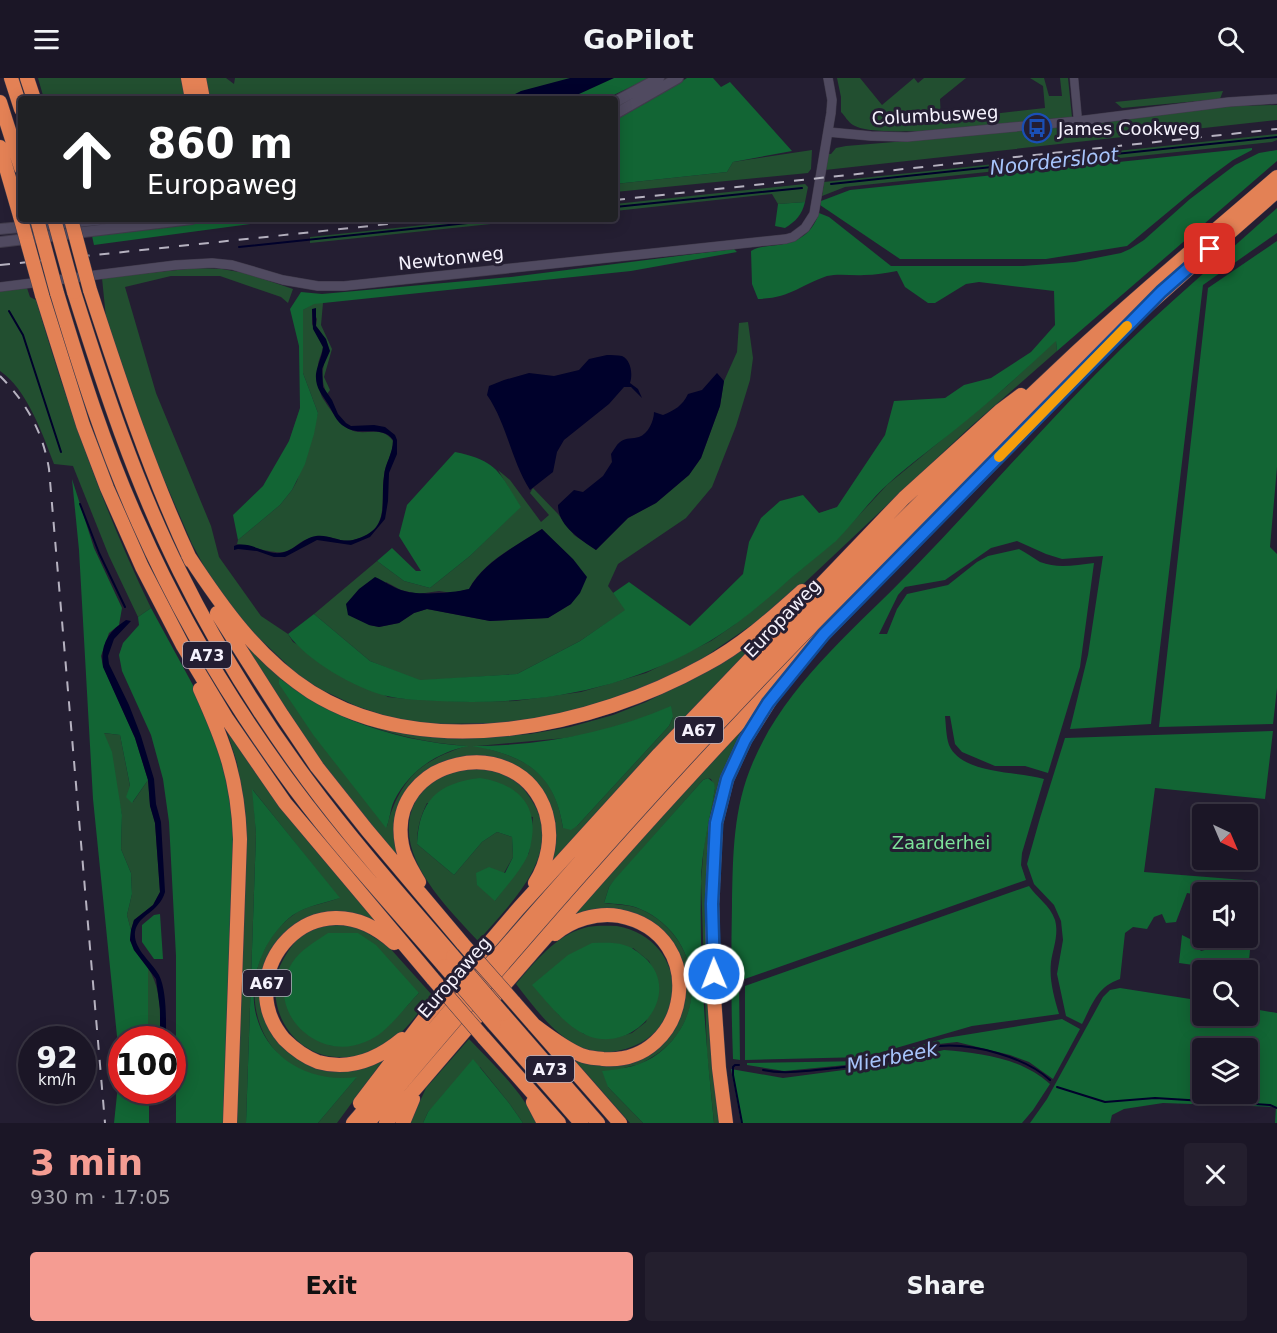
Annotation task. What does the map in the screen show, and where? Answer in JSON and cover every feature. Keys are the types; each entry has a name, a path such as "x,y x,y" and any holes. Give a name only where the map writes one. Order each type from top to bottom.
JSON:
{"highway":[{"path":"11,78 18,100"},
{"path":"28,78 33,96"},
{"path":"188,78 191,96"},
{"path":"199,78 202,96"},
{"path":"0,102 18,159"},
{"name":"A73","path":"0,147 18,209"},
{"name":"A73","path":"0,161 18,210"},
{"name":"Europaweg","path":"353,1123 522,926 670,761 774,651 881,542 1068,359 1277,177"},
{"name":"Europaweg","path":"368,1123 531,931 677,769 844,594 965,474 1161,292 1277,191"},
{"name":"A73","path":"22,222 83,425 107,488 141,567 183,646 226,719 285,803 521,1082 559,1123"},
{"name":"A73","path":"38,222 96,419 139,525 202,647 235,701 296,790 350,858 448,961 498,1019 581,1123"},
{"name":"A73","path":"55,222 112,410 143,491 180,573 215,638 251,697 307,780 448,961"},
{"name":"A73","path":"72,222 90,290 126,401 165,504 188,555 222,620 311,758 359,821 620,1123"},
{"name":"A67","path":"386,1123 525,958 691,775 824,634 1161,292"},
{"name":"A67","path":"346,1123 424,1019 519,908 658,754 863,538 904,498 1001,410 1068,359"},
{"name":"A67","path":"188,555 223,609 237,626 272,661 310,691 371,720 429,730 471,731 544,723 594,712 625,702 679,679 707,664 761,628 863,538"},
{"path":"726,1123 714,997 712,904 716,823 727,779 745,740 768,703 824,634"},
{"name":"A73","path":"183,646 226,751 239,806 230,1123"},
{"name":"A73","path":"434,909 404,855 401,837 404,810 414,792 426,779 443,768 469,761 497,765 514,772 529,785 544,808 549,831 546,858 539,876 519,908"},
{"name":"A67","path":"525,958 569,924 610,914 644,924 659,935 670,949 676,962 681,985 679,1004 668,1027 649,1047 626,1058 612,1060 582,1055 534,1025"},
{"name":"A67","path":"424,1019 394,1046 368,1061 348,1065 321,1063 294,1049 275,1026 268,1005 268,979 278,951 296,932 315,921 336,917 354,919 375,928 433,979"},
{"name":"A73","path":"498,1019 598,1123"},
{"path":"403,1123 416,1094 434,1067"},
{"name":"A73","path":"521,1082 544,1123"}],"main road":[{"path":"618,100 659,78"},
{"path":"618,112 678,78"},
{"path":"0,230 79,222"},
{"path":"0,242 167,222"}],"street":[{"path":"828,78 832,106 828,132"},
{"path":"1074,78 1078,120"},
{"name":"Columbusweg","path":"828,132 907,137 1229,102 1277,99"},
{"name":"Newtonweg","path":"0,287 176,265 212,263 232,265 299,283 344,286 786,239 805,228 814,214 828,132"}],"green space":[{"path":"38,78 182,78 185,96 43,96"},
{"path":"205,78 226,78 234,84 235,78 636,78 594,96 208,96"},
{"path":"614,78 650,78 611,96 575,96"},
{"path":"687,78 713,78 721,87 730,82 792,151 733,162 727,172 618,184 618,118"},
{"path":"837,78 860,78 882,105 914,78 918,83 924,78 966,78 940,99 941,120 1045,108 1043,86 1030,78 1044,78 1049,96 1062,96 1060,78 1068,78 1072,117 924,131 868,130 853,125 841,112"},
{"path":"1223,91 1220,99 1122,108 1115,102"},
{"path":"1277,105 1277,120 825,170 828,154 836,148 846,146 966,136 1008,129 1236,106"},
{"path":"1277,134 1277,140 1272,142 845,187 822,196 824,182"},
{"path":"1252,148 1210,177 1127,246 1046,259 900,259 820,205 821,201 850,190"},
{"path":"812,150 811,169 808,173 618,192 618,184 727,172 733,162"},
{"path":"1277,150 1277,161 1057,351 1056,341 990,401 898,476 874,498 830,546 741,620 710,641 678,658 645,672 578,692 509,701 418,700 387,696 347,680 307,654 288,634 314,614 370,661 420,680 517,674 580,641 625,610 613,593 629,582 690,626 743,574 749,542 761,518 780,501 803,495 819,513 837,507 885,435 894,401 945,398 964,385 991,378 1031,352 1055,325 1054,291 979,282 966,284 935,303 928,303 905,287 897,271 872,275 827,276 787,294 758,299 752,284 751,251 800,238 811,228 819,213 829,217 891,266 1023,266 1075,262 1121,253 1130,249 1235,165 1259,153"},
{"path":"805,184 808,187 805,202 778,204 772,194 618,211 618,204"},
{"path":"805,202 800,214 792,223 785,228 775,226 778,204"},
{"name":"Zaarderhei","path":"1277,208 1277,233 1203,285 1151,724 1070,729 1088,655 1103,556 1062,559 1017,541 991,548 945,580 905,587 898,595 879,634 887,634 897,609 907,594 948,585 988,556 1019,549 1040,562 1053,565 1094,563 1080,667 1048,773 1025,766 995,766 962,752 955,744 950,716 945,716 949,745 956,755 966,762 978,767 1044,779 1022,853 1021,865 1026,880 739,981 740,1060 733,1059 731,982 735,832 746,779 767,734 784,707 845,636 912,570 1095,375 1160,312"},
{"path":"197,222 265,222 94,245 92,236"},
{"path":"452,222 510,222 310,243 310,237"},
{"path":"1277,241 1277,467 1270,547 1277,554 1277,688 1273,724 1159,727 1208,288"},
{"path":"734,249 737,252 631,271 314,304 303,310 303,373 318,413 314,434 305,464 292,490 280,505 238,540 233,515 263,486 289,441 300,408 299,346 290,309 301,292 322,294 511,277"},
{"path":"196,268 245,273 293,289 288,303 281,297 220,276 171,276 125,287 156,393 211,526 219,557 261,616 288,634 293,642 388,697 407,699 467,702 515,701 581,692 646,673 711,641 734,625 835,541 887,485 1007,386 1056,340 1057,351 968,429 781,605 699,661 638,691 561,715 499,723 437,724 401,720 356,706 320,689 298,675 241,621 205,568 192,544 153,454 106,318 102,278"},
{"path":"27,288 30,297 36,300 73,417 102,495 151,608 138,617 109,556 73,466 54,464 33,413 18,389 0,371 0,291"},
{"path":"314,303 323,303 321,325 332,349 324,377 330,390 327,394 323,384 325,344 323,335 316,326 317,319 312,309 312,324 323,347 318,366 322,397 347,428 358,432 386,434 393,441 385,472 381,515 373,530 353,540 312,538 283,552 237,544 238,540 280,505 297,481 318,413 303,373 303,310"},
{"path":"748,322 753,358 750,380 736,426 712,487 686,518 618,564 608,586 626,610 580,641 517,674 419,681 370,661 314,614 377,561 404,581 430,588 470,556 520,507 498,470 510,480 541,522 549,515 530,493 533,488 574,535 596,550 628,518 656,503 689,475 701,458 720,406 724,381 737,352 739,323","holes":["542,529 550,538 571,604 548,618 490,621 427,609 414,613 399,623 379,627 369,625 386,582 401,590 418,594 439,591 452,593 469,589 475,579 491,563"]},
{"path":"455,452 489,464 502,477 521,507 470,556 430,588 404,581 377,561 392,548 416,571 421,571 399,536 407,505"},
{"path":"72,479 94,548 122,608 119,625 109,633 101,656 103,666 135,738 148,780 132,803 126,797 130,786 120,735 104,733 112,752 122,815 121,849 131,873 132,894 127,915 131,930 130,940 134,950 148,968 148,1026 116,1026 93,799 79,550"},
{"path":"151,608 207,711 219,741 234,816 223,1123 176,1123 176,1104 186,1104 186,1026 176,1026 176,956 169,822 163,779 151,735 122,671 119,655 123,643 139,625 138,617"},
{"path":"233,627 312,695 438,735 471,738 530,734 570,727 613,715 646,702 714,668 769,631 549,869 556,827 553,814 542,791 518,767 496,758 485,757 414,788 399,858 334,779 307,742","holes":["279,678 315,701 352,720 408,737 466,746 436,758 414,774 398,796 387,826","673,717 669,726 577,826 563,828 553,794 536,771 510,756 477,746 565,738 594,733 643,718"]},
{"path":"279,678 351,720 409,738 469,746 435,758 416,772 400,790 394,801 386,828 314,736 279,684"},
{"path":"671,706 673,717 669,726 571,830 563,828 553,793 534,770 522,761 507,755 472,746 523,744 599,731"},
{"path":"754,714 715,806 722,1123 714,1123 707,1053 701,881 704,845 715,788 711,779 703,780 609,887 604,903 636,907 657,919 671,931 682,947 689,964 692,982 691,1000 686,1018 676,1036 650,1058 640,1064 622,1069 608,1087 643,1123 630,1123 564,1048 605,1062 669,1030 678,955 635,915 565,925"},
{"path":"225,725 310,844 383,929 352,915 286,938 265,1011 312,1064 384,1059 337,1123 318,1123 356,1078 316,1076 287,1062 271,1045 260,1024 255,1001 256,978 262,955 274,934 297,912 339,898 253,790 256,834 246,1123 237,1123 245,814 237,763"},
{"path":"1273,731 1265,799 1155,788 1144,872 1257,882 1192,882 1192,894 1187,893 1176,922 1166,923 1162,914 1154,917 1147,929 1133,927 1125,933 1120,979 1101,991 1082,1024 1066,1016 1057,974 1063,940 1061,921 1054,905 1034,884 1027,864 1065,738"},
{"path":"103,733 120,735 133,802 148,780 150,805 155,823 160,892 153,905 134,920 131,930 127,915 132,894 131,873 121,849 122,815"},
{"path":"482,767 507,776 525,790 535,806 542,825 542,844 537,862 528,879 478,941 451,912 425,878 410,840 409,821 415,802 432,782 449,772","holes":["427,803 533,817 529,853 495,901 504,873 513,857 512,837 497,832 482,842 454,875 417,844 419,823"]},
{"path":"480,778 492,780 512,789 526,804 533,824 528,855 495,901 477,885 476,873 489,867 505,873 513,857 512,837 497,832 482,842 454,875 417,844 422,816 433,797 452,784"},
{"path":"708,778 714,783 715,788 701,872 701,944 714,1123 643,1123 608,1087 602,1071 625,1068 646,1061 659,1053 676,1036 686,1017 691,996 691,975 686,955 675,936 660,921 636,907 604,903 609,887 615,879 703,780"},
{"path":"252,789 340,898 304,909 284,923 266,946 255,977 254,1001 259,1024 270,1044 285,1060 306,1071 330,1077 357,1077 318,1123 246,1123 256,834"},
{"path":"1029,886 1050,910 1055,920 1056,936 1051,975 1059,1014 972,1026 865,1057 745,1060 745,986"},
{"path":"160,914 163,959 154,959 142,942 142,925 154,915"},
{"path":"325,924 355,925 388,946 432,995 409,1025 386,1044 373,1051 351,1057 319,1054 304,1046 292,1035 277,1007 275,990 277,974 284,958 300,936","holes":["287,973 419,993 380,1032 357,1044 344,1046 329,1045 284,990"]},
{"path":"617,926 642,935 659,950 669,968 673,989 669,1009 659,1028 641,1042 617,1051 602,1053 581,1048 559,1033 516,984 546,951 564,937 588,927","holes":["633,948 649,961 658,981 646,1022 632,1033 615,1038 584,1034 559,1015 533,985"]},
{"path":"328,933 358,933 376,945 419,993 380,1033 365,1042 347,1047 329,1045 313,1039 300,1028 290,1014 284,998 285,981 292,963 304,950"},
{"path":"1182,935 1192,940 1192,948 1199,948 1201,951 1212,948 1224,950 1226,948 1250,948 1249,960 1192,960 1192,965 1179,963"},
{"path":"592,943 616,943 630,947 644,957 655,972 659,988 656,1003 648,1018 636,1029 621,1037 604,1039 578,1031 557,1013 532,985 568,955"},
{"path":"148,968 158,993 160,1026 148,1026"},
{"path":"1120,988 1192,999 1192,1026 1258,1026 1258,1010 1277,1013 1277,1123 1275,1123 1276,1107 1163,1103 1124,1109 1112,1115 1110,1123 1030,1123 1047,1099 1103,997 1110,990"},
{"path":"1062,1019 1080,1029 1053,1079 1029,1062 957,1042 939,1044 867,1063 784,1071 747,1065 747,1063 866,1061 946,1038"},
{"path":"469,1039 515,1089 537,1123 523,1123 480,1067 428,1112 423,1123 410,1123 426,1088"},
{"path":"944,1050 1000,1058 1026,1068 1050,1084 1022,1123 741,1123 731,1069 783,1078 874,1066"},
{"path":"473,1059 523,1123 423,1123 428,1112"},
{"path":"116,1104 149,1104 149,1123 114,1123"}],"water":[{"path":"570,78 614,78 575,96 511,96 521,91"},
{"path":"316,308 316,326 326,339 330,351 322,369 323,387 338,414 351,426 385,427 395,435 397,440 397,454 389,473 385,519 370,537 351,545 317,540 285,557 274,557 257,551 234,550 234,546 244,545 280,553 316,536 353,540 374,530 382,515 385,471 393,440 388,435 377,431 351,430 342,425 319,390 316,374 323,347 313,329 312,309"},
{"path":"607,355 625,358 631,372 630,383 638,389 642,398 631,387 624,387 609,404 564,440 557,452 553,472 530,490 518,467 494,406 487,395 489,386 529,373 554,376 579,370 589,359"},
{"path":"717,373 724,381 720,406 701,458 689,475 656,503 628,518 596,550 571,531 559,513 558,505 574,490 583,492 603,476 612,462 611,454 617,445 625,439 639,437 645,433 652,423 654,412 663,415 675,409 681,405 688,394 702,390"},
{"path":"542,529 573,559 587,577 580,593 571,604 548,618 490,621 427,609 414,613 399,623 379,627 348,615 346,604 359,589 375,577 408,592 444,593 469,589 475,579 492,563"},
{"path":"126,620 131,621 114,639 108,656 109,664 141,736 154,779 156,804 161,822 165,892 158,905 140,921 135,938 162,982 166,1026 160,1026 156,979 134,950 130,940 134,920 153,905 160,892 155,823 150,806 148,780 135,738 103,667 104,645 114,629"}],"waterway":[{"name":"Noordersloot","path":"831,184 1277,137"},
{"path":"618,207 802,188"},
{"path":"239,247 477,222"},
{"path":"9,311 23,335 61,452"},
{"path":"80,504 99,553 125,607"},
{"name":"Mierbeek","path":"763,1070 799,1072 867,1064 886,1061 932,1047 953,1046 982,1049 1013,1058 1050,1080"},
{"name":"Mierbeek","path":"739,1065 733,1067 733,1075 742,1123"},
{"name":"Mierbeek","path":"1057,1087 1105,1102 1155,1098 1270,1105 1277,1108"}],"railway":[{"path":"618,200 1277,129"},
{"path":"0,265 408,222"},
{"path":"0,376 18,396 32,418 38,430 49,469 105,1123"}],"slow traffic":[{"path":"999,457 1127,326"}],"place":[{"name":"James Cookweg","path":"1037,128"}],"route":[{"path":"714,974 712,904 716,823 727,779 745,740 768,703 824,634 1161,292 1210,249"}]}
